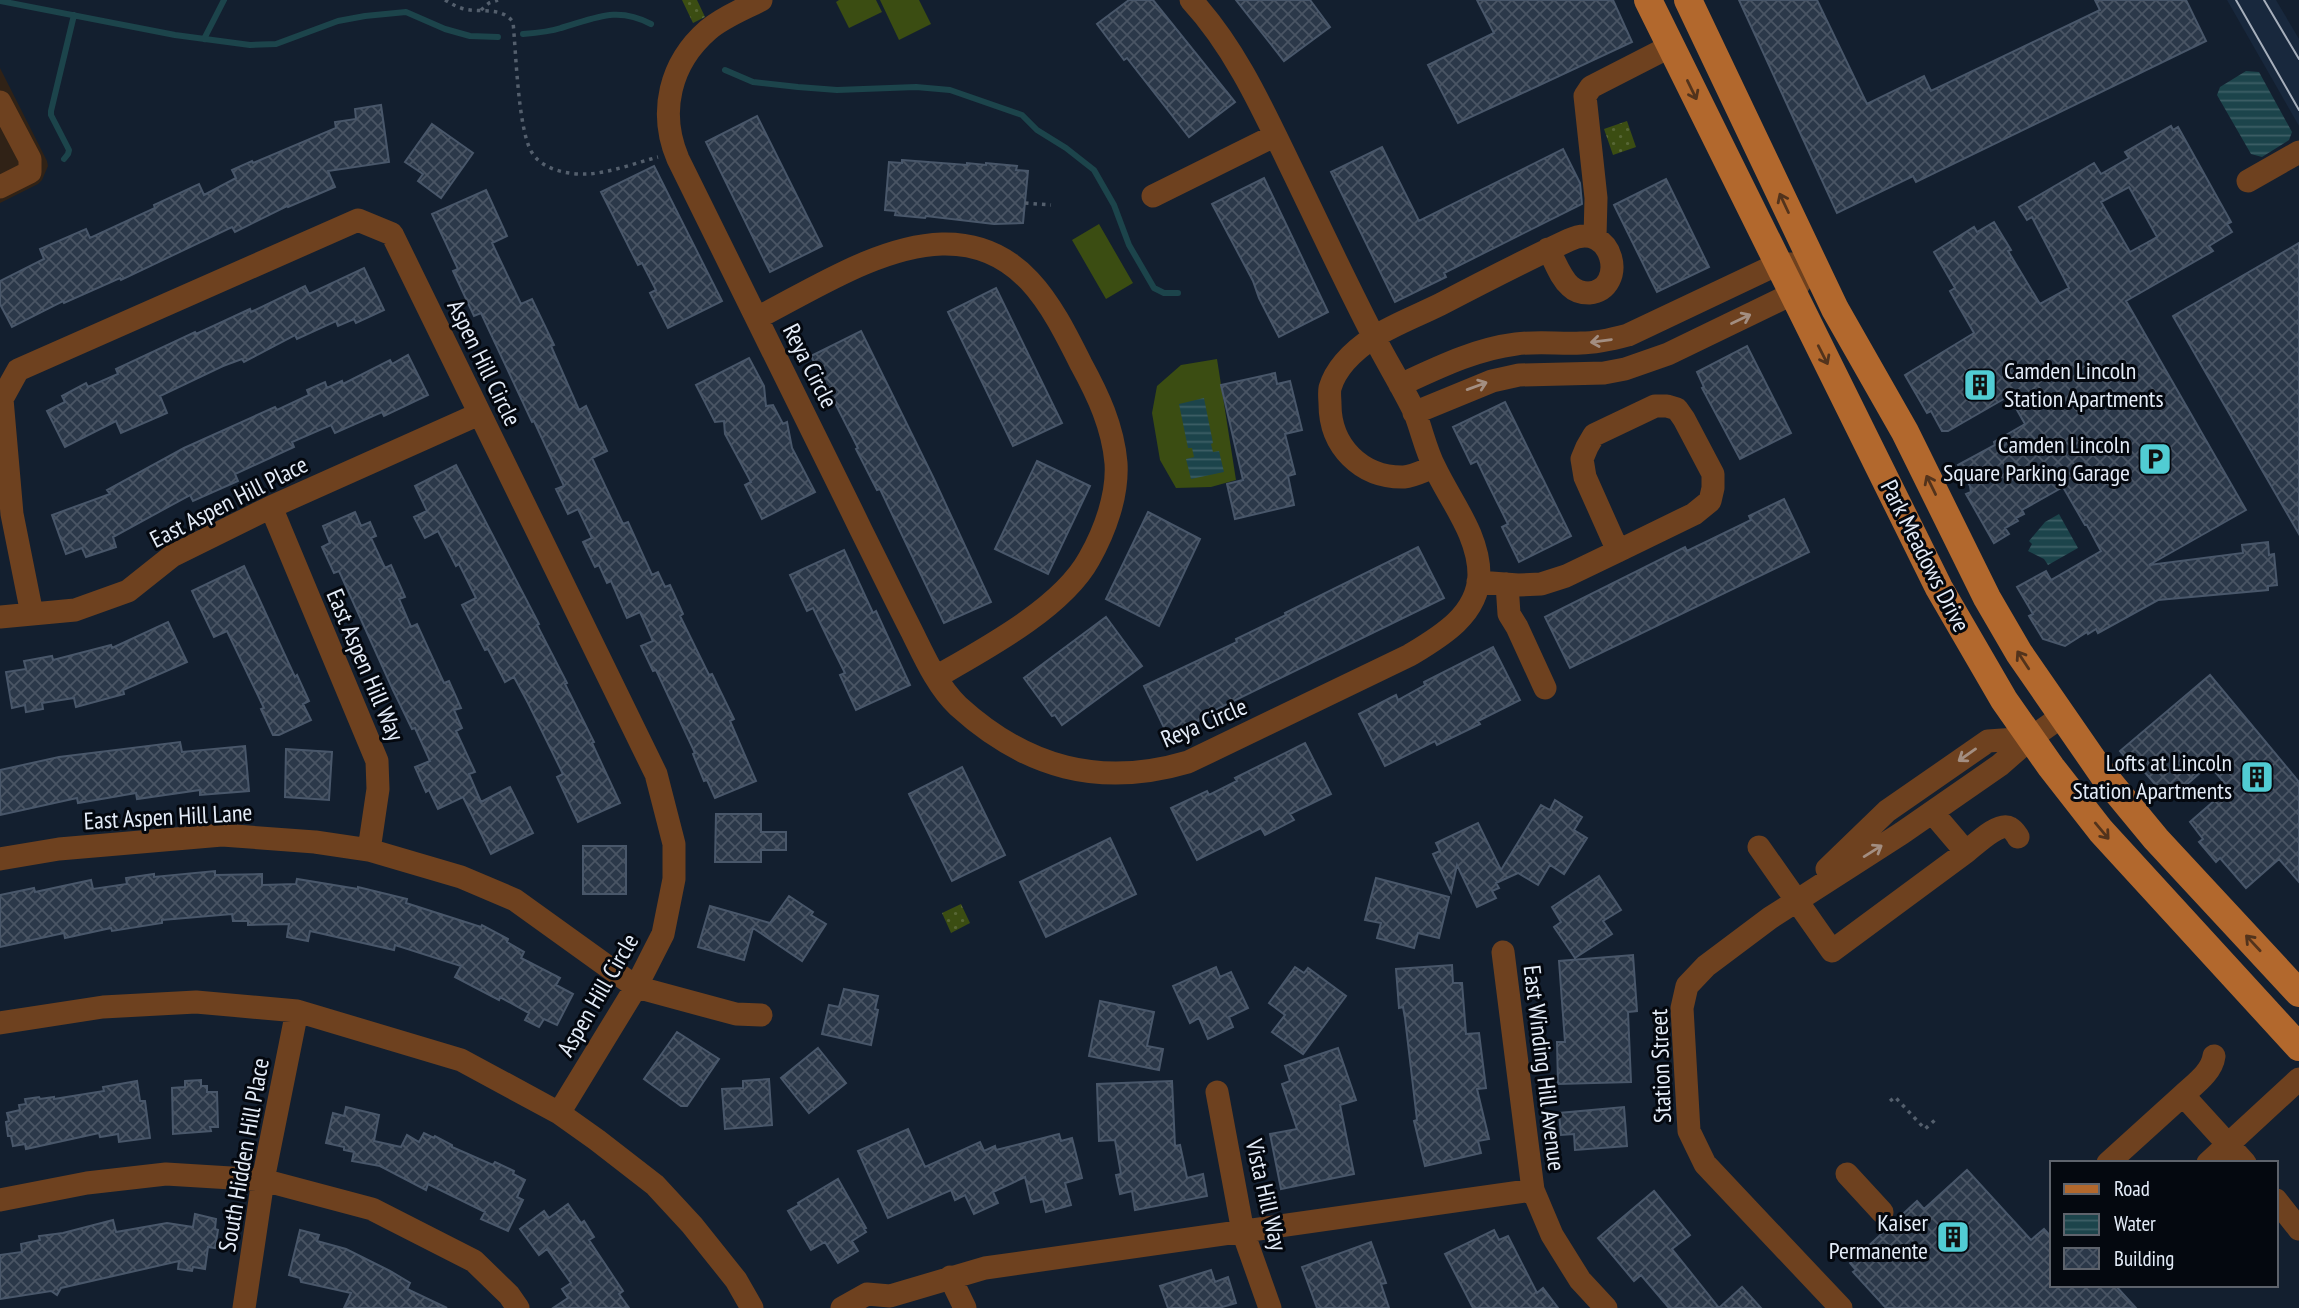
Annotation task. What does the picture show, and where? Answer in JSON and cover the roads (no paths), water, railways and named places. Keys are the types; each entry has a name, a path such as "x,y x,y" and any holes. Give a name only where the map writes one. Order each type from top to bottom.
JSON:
{"main road":[{"name":"Park Meadows Drive","path":"1648,0 1939,588 2004,701 2101,831 2299,1047"},
{"name":"Park Meadows Drive","path":"1688,0 1835,309 1905,432 1987,598 2019,653 2104,776 2156,839 2299,993"}],"street":[{"name":"Reya Circle","path":"761,0 710,29 683,57 669,93 668,122 674,150 936,677 957,705 998,739 1031,756 1070,769 1132,774 1166,769 1188,762 1313,703 1443,636 1459,621 1478,582"},
{"path":"1191,0 1204,14 1239,65 1414,413 1434,467 1474,546 1478,560 1478,582 1541,584 1566,576 1618,551 1694,514 1710,501 1713,474 1684,419 1677,410 1667,406 1655,406 1594,435 1587,447 1583,459 1585,477 1618,551"},
{"path":"1595,237 1597,198 1585,96 1591,87 1671,46"},
{"path":"0,102 30,159 30,172 0,187"},
{"path":"1153,196 1274,136"},
{"path":"2248,181 2299,152"},
{"name":"Aspen Hill Circle","path":"32,614 12,514 2,398 18,370 358,220 392,234 656,774 674,844 674,879 663,934 636,987 559,1113"},
{"path":"1434,467 1407,477 1383,475 1358,463 1337,440 1330,419 1330,388 1346,359 1374,337 1548,250 1579,235 1595,237 1603,244 1613,265 1611,278 1597,291 1581,292 1570,286 1548,250"},
{"path":"757,318 860,266 899,251 944,244 975,248 1014,266 1038,288 1051,306 1094,387 1107,416 1116,462 1110,510 1091,556 1069,588 1002,638 936,677"},
{"path":"1400,385 1478,352 1514,344 1607,341 1628,335 1778,264 1813,264"},
{"path":"1414,413 1492,381 1519,375 1604,373 1625,369 1679,348 1792,294 1813,264"},
{"path":"1665,318 1679,348"},
{"name":"East Aspen Hill Place","path":"0,617 75,610 128,591 172,556 271,507 479,414"},
{"name":"East Aspen Hill Way","path":"271,507 377,761 378,789 369,850"},
{"path":"1507,584 1509,614 1545,688"},
{"name":"Station Street","path":"1840,1308 1705,1164 1689,1130 1682,1008 1687,986 1706,966 1794,900 1932,812 2000,765 2062,716"},
{"name":"Station Street","path":"1794,900 1887,811 1988,741 2031,738"},
{"path":"1932,812 1966,852"},
{"path":"1759,847 1832,951 1994,830 2004,826 2010,828 2018,837"},
{"name":"East Aspen Hill Lane","path":"0,859 60,849 222,835 315,842 369,850 461,877 515,900 636,987 736,1014 761,1015"},
{"name":"East Winding Hill Avenue","path":"1503,953 1533,1190 1552,1235 1580,1280 1606,1308"},
{"path":"0,1023 103,1007 196,1002 297,1011 461,1060 559,1113 654,1185 692,1225 736,1280 752,1308"},
{"name":"South Hidden Hill Place","path":"244,1308 263,1180 297,1011"},
{"path":"2110,1161 2207,1071 2214,1056"},
{"path":"2210,1161 2299,1079"},
{"name":"Vista Hill Way","path":"1217,1092 1244,1232 1270,1308"},
{"path":"2183,1095 2243,1161"},
{"path":"0,1200 87,1183 166,1174 263,1180 372,1209 384,1215 474,1261 509,1295 518,1308"},
{"path":"1847,1174 1882,1212"},
{"path":"842,1308 867,1294 887,1302 950,1277 985,1268 1533,1190"},
{"path":"2278,1203 2299,1228"},
{"path":"950,1277 965,1308"}],"water":[{"path":"2246,71 2259,72 2292,132 2289,140 2262,157 2251,154 2217,95 2220,87"},
{"path":"1204,398 1213,452 1219,451 1224,472 1191,479 1186,459 1194,457 1192,448 1188,448 1179,404"},
{"path":"2059,514 2078,548 2048,565 2044,559 2028,551 2032,544 2029,541 2045,522"}],"waterway":[{"path":"204,39 224,0"},
{"path":"0,1 175,35 250,45 276,44 338,21 406,12 445,29 470,36 498,37"},
{"path":"64,159 69,150 51,111 74,15"},
{"path":"523,34 617,15 651,24"},
{"path":"725,70 753,82 798,87 837,90 916,87 950,90 1022,115 1037,130 1094,170 1114,205 1129,245 1154,288 1164,293 1178,293"}],"tram line":[{"path":"2236,0 2299,110"},
{"path":"2264,0 2299,59"}],"place":[{"name":"Camden Lincoln Station Apartments","path":"1980,385"},
{"name":"Camden Lincoln Square Parking Garage","path":"2155,459"},
{"name":"Lofts at Lincoln Station Apartments","path":"2257,777"},
{"name":"Kaiser Permanente","path":"1953,1237"}]}
